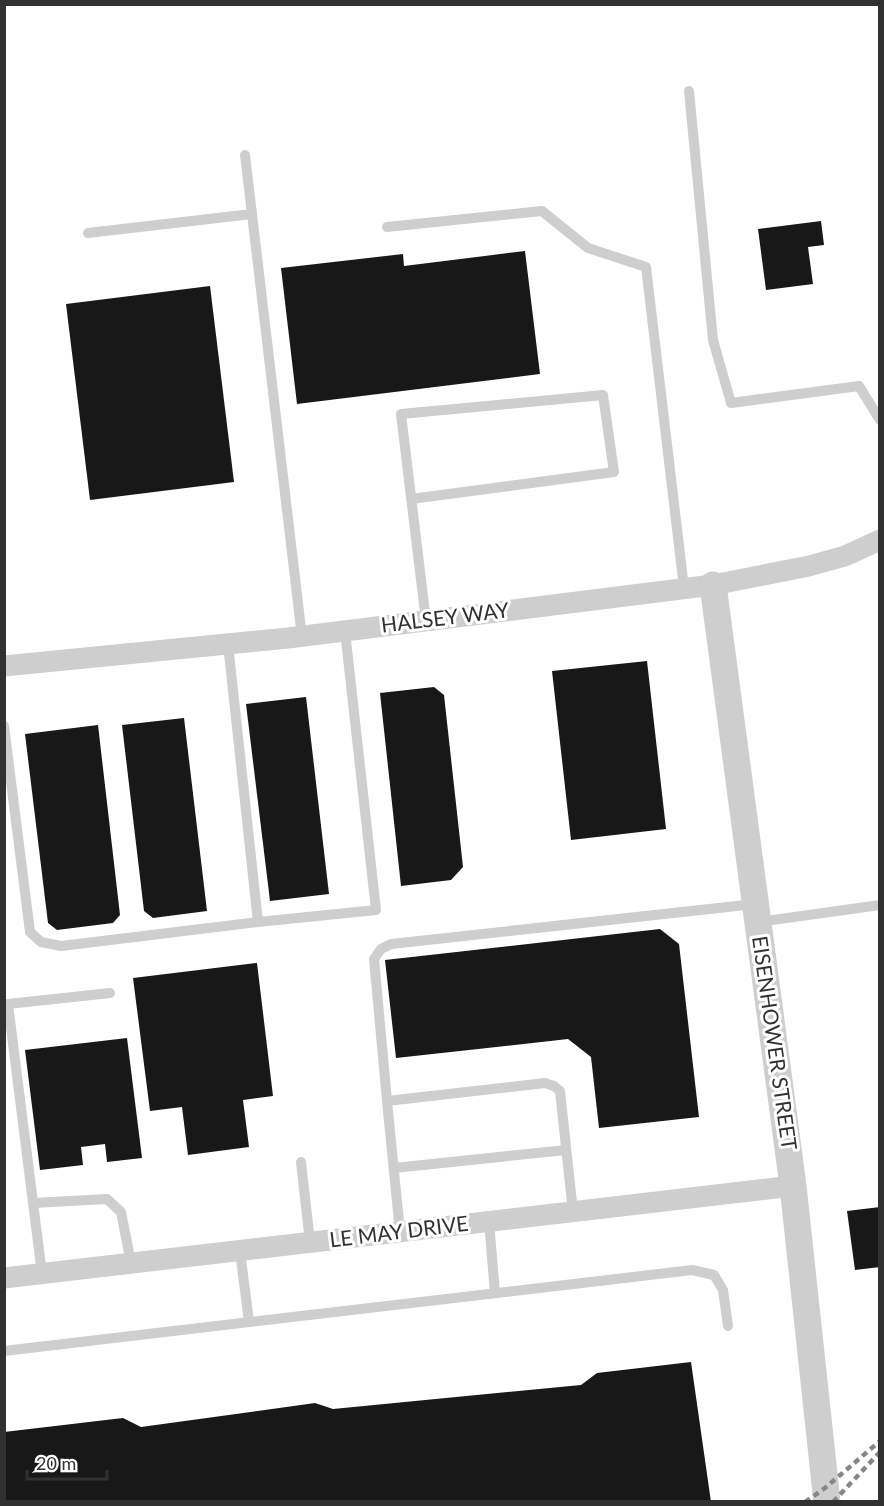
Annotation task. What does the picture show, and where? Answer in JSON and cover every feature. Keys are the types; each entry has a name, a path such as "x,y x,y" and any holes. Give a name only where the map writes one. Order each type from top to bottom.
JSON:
{"street":[{"name":"HALSEY WAY","path":"4,666 302,636 713,585 809,566 845,556 879,540"},
{"name":"EISENHOWER STREET","path":"713,585 793,1186 827,1502"},
{"name":"LE MAY DRIVE","path":"4,1278 793,1186"}],"lane":[{"path":"689,91 713,340 731,403 859,386 879,420"},
{"path":"245,155 302,636"},
{"path":"387,227 542,211 588,248 646,267 684,588"},
{"path":"88,233 252,214"},
{"path":"411,499 614,472 603,395 400,414 426,621"},
{"path":"4,726 30,932 41,942 61,946 376,910 345,631"},
{"path":"228,644 258,922"},
{"path":"400,1232 374,959 381,949 391,944 879,905"},
{"path":"42,1274 8,1004 110,993"},
{"path":"387,1101 545,1083 554,1086 560,1091 573,1212"},
{"path":"394,1168 566,1150"},
{"path":"301,1162 310,1242"},
{"path":"33,1203 107,1199 122,1212 132,1263"},
{"path":"489,1222 495,1293"},
{"path":"240,1251 249,1322"},
{"path":"4,1351 692,1270 714,1275 723,1290 728,1326"}],"building":[{"path":"821,221 824,245 808,247 813,284 766,290 758,229"},
{"path":"525,251 540,374 297,404 281,268 403,254 404,266"},
{"path":"210,286 234,482 90,500 66,304"},
{"path":"647,661 666,829 571,840 552,671"},
{"path":"434,687 444,695 463,867 451,880 401,886 380,693"},
{"path":"306,697 329,894 270,901 246,704"},
{"path":"184,718 207,911 153,918 144,911 122,725"},
{"path":"98,725 120,915 113,923 57,930 48,923 25,734"},
{"path":"660,929 679,944 699,1117 599,1128 591,1057 568,1039 396,1058 385,960"},
{"path":"257,963 273,1096 243,1100 249,1147 188,1155 182,1107 150,1111 133,978"},
{"path":"127,1038 142,1158 107,1162 105,1144 81,1147 83,1165 40,1170 25,1050"},
{"path":"880,1207 880,1267 855,1270 847,1211"},
{"path":"691,1362 711,1502 4,1502 4,1432 123,1418 141,1427 315,1403 333,1409 581,1385 597,1373"}],"railway":[{"path":"805,1502 880,1441"},
{"path":"833,1502 880,1452"}]}
